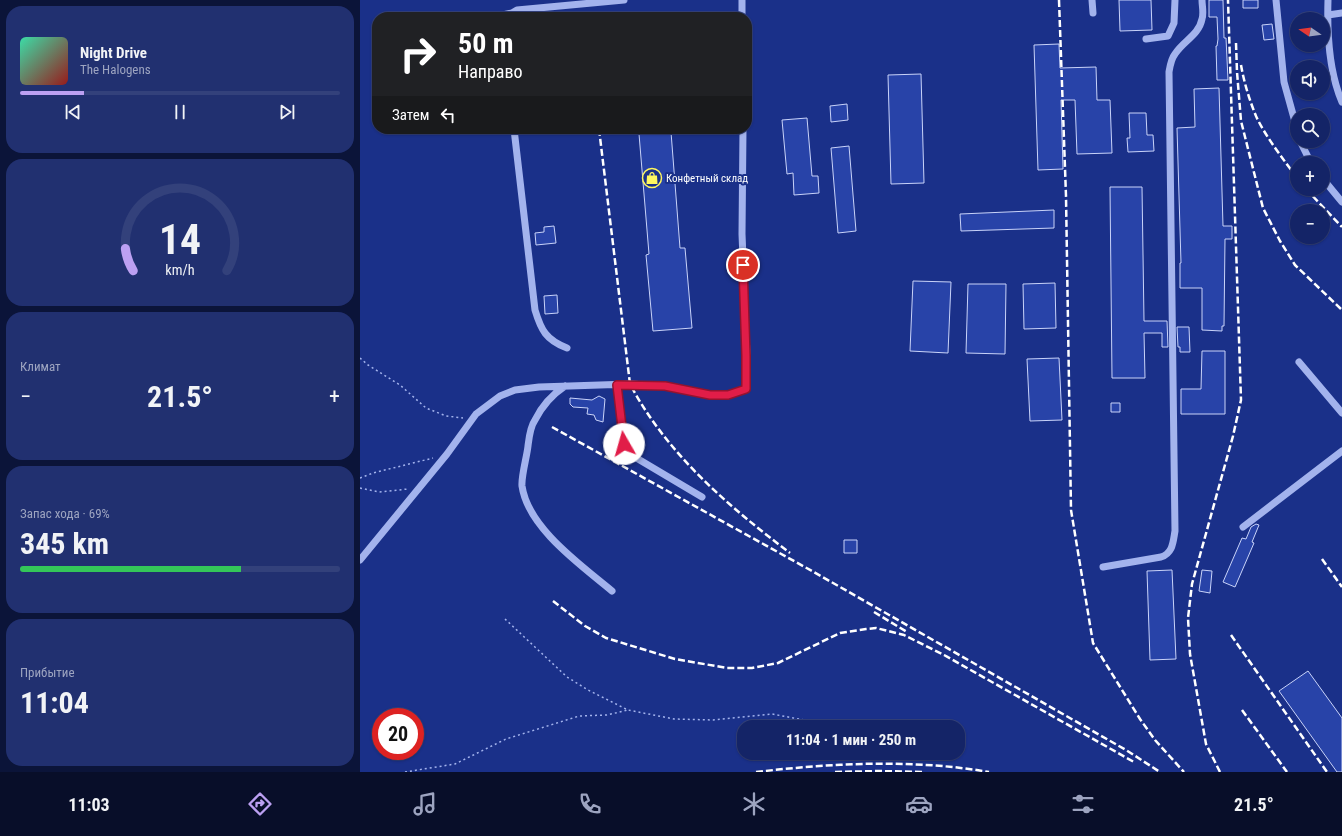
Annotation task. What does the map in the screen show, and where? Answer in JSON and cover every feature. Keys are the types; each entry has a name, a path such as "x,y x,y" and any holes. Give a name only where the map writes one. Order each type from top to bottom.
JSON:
{"street":[{"path":"514,12 517,10 624,0"},
{"path":"742,0 742,12"},
{"path":"1092,0 1093,13"},
{"path":"1146,40 1168,36 1174,23 1175,0"},
{"path":"1103,567 1161,558 1167,555 1172,548 1175,531 1169,72 1174,54 1184,42 1196,33 1200,27 1203,18 1202,0"},
{"path":"1276,0 1284,82 1291,108"},
{"path":"1328,0 1328,12"},
{"path":"1330,15 1342,13"},
{"path":"1330,41 1332,67 1342,102"},
{"path":"515,134 535,310 545,334 555,343 567,348"},
{"path":"360,560 420,487 476,414 500,396 515,390 565,386 665,386 715,396 728,395 746,389 742,234 743,134"},
{"path":"1330,188 1341,201"},
{"path":"1299,362 1342,414"},
{"path":"617,385 624,444 633,456 702,497"},
{"path":"565,386 554,394 534,420 522,485 529,505 540,524 558,546 612,591"},
{"path":"1243,527 1342,451"}],"path":[{"path":"360,358 368,365 400,385 426,408 446,416 464,418 476,414"},
{"path":"360,478 373,473 446,454"},
{"path":"360,488 379,492 420,487"},
{"path":"505,619 567,677 588,690 628,710 674,719 713,720 772,714 804,720"},
{"path":"405,772 455,764 506,739 579,716 607,715 628,710"}],"building":[{"path":"1119,0 1151,0 1152,30 1120,31"},
{"path":"1209,0 1223,0 1224,38 1226,38 1228,80 1217,80 1217,17 1209,17"},
{"path":"1243,0 1258,0 1258,8 1243,8"},
{"path":"1272,24 1274,39 1264,40 1262,25"},
{"path":"1059,44 1060,68 1096,67 1097,100 1110,100 1112,153 1077,154 1075,100 1061,100 1063,169 1038,170 1034,45"},
{"path":"921,74 924,183 891,184 888,75"},
{"path":"1219,88 1223,226 1232,226 1232,239 1225,239 1224,326 1222,326 1222,331 1202,330 1202,288 1180,288 1181,263 1177,128 1195,127 1194,89"},
{"path":"847,104 848,120 831,122 830,106"},
{"path":"1129,113 1146,113 1147,135 1153,135 1154,151 1128,152 1127,138 1130,138"},
{"path":"807,118 812,176 818,176 819,193 794,195 793,173 787,174 782,120"},
{"path":"639,134 671,134 680,248 685,248 692,328 653,331 646,255 649,254"},
{"path":"849,146 856,231 838,233 831,148"},
{"path":"1110,187 1142,187 1144,321 1167,321 1168,347 1162,347 1162,333 1144,333 1145,378 1112,378"},
{"path":"1054,210 1054,228 961,231 960,214"},
{"path":"554,226 556,243 536,245 535,233 544,232 544,227"},
{"path":"913,281 951,282 948,353 910,351"},
{"path":"1055,283 1056,328 1024,329 1023,284"},
{"path":"968,284 1006,284 1005,354 966,353"},
{"path":"557,295 558,313 545,314 544,296"},
{"path":"1177,327 1189,327 1190,352 1180,352 1180,347 1178,347"},
{"path":"1202,351 1225,351 1225,414 1181,414 1181,389 1201,389"},
{"path":"1059,358 1062,420 1030,421 1027,359"},
{"path":"599,396 605,399 603,422 596,420 594,415 587,414 588,408 573,407 570,404 570,398 592,400"},
{"path":"1111,403 1120,403 1120,412 1111,412"},
{"path":"1256,524 1259,525 1252,542 1254,543 1235,587 1223,582 1242,538 1246,539 1251,527"},
{"path":"844,540 857,540 857,553 844,553"},
{"path":"1172,570 1176,659 1150,660 1147,571"},
{"path":"1202,570 1212,571 1210,593 1199,591"},
{"path":"1308,671 1342,718 1342,772 1337,772 1279,691"}],"railway":[{"path":"1059,0 1066,196 1071,510 1093,643 1140,719 1155,740 1184,772"},
{"path":"1220,772 1206,744 1190,654 1188,618 1192,584 1233,436 1241,400 1228,0"},
{"path":"1236,43 1241,121 1263,208 1280,241 1295,265 1342,310"},
{"path":"1241,65 1247,90 1256,116 1270,140 1290,168"},
{"path":"600,134 630,384 645,409 680,456 721,497 790,553"},
{"path":"1313,196 1342,227"},
{"path":"552,427 812,571 1126,750 1160,772"},
{"path":"1322,559 1342,587"},
{"path":"553,601 585,626 606,638 675,659 727,668 752,668 778,663 840,633 876,628 904,635 948,657"},
{"path":"874,612 907,632"},
{"path":"1231,635 1327,772"},
{"path":"944,655 1134,762"},
{"path":"1242,710 1287,772"},
{"path":"756,772 814,766 873,764 931,765 989,772"},
{"path":"835,772 923,772"}],"place":[{"name":"Конфетный склад","path":"652,178"}],"route":[{"path":"624,444 617,385 630,384 665,386 720,396 746,389 743,265"}]}
